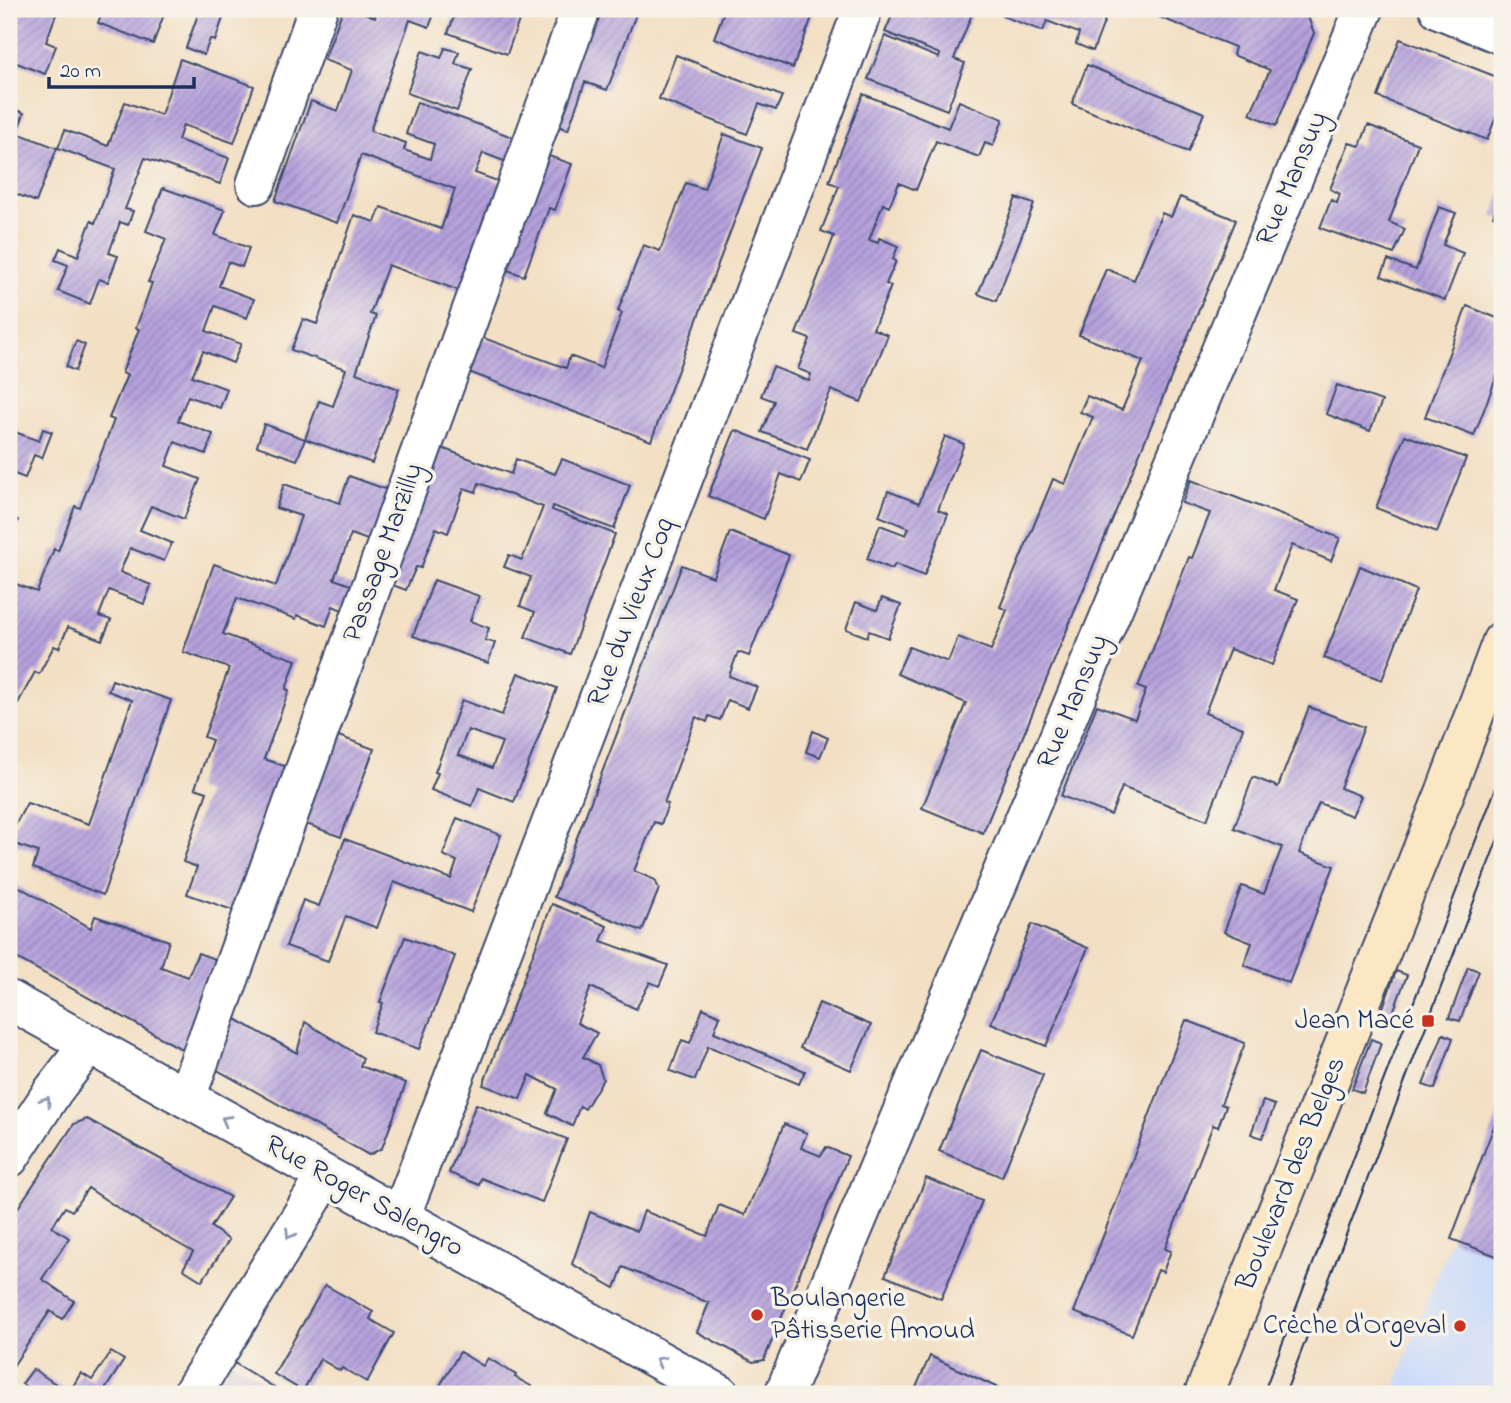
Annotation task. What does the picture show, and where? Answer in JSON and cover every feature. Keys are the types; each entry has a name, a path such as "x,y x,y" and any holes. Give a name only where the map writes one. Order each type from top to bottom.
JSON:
{"main road":[{"name":"Boulevard des Belges","path":"1204,1394 1445,793 1502,641"}],"street":[{"path":"256,184 318,9"},
{"name":"Passage Marzilly","path":"186,1098 581,9"},
{"name":"Rue du Vieux Coq","path":"400,1218 863,9"},
{"name":"Rue Mansuy","path":"784,1394 1364,9"},
{"path":"1439,9 1502,35"},
{"name":"Rue Roger Salengro","path":"9,1000 720,1394"},
{"path":"9,1158 53,1091 89,1044"},
{"path":"192,1394 326,1176"}],"shaded area":[{"name":"Crèche d'Orgeval","path":"1502,1104 1502,1394 1392,1394 1451,1239"}],"building":[{"path":"11,9 58,9 46,42 56,46 45,74 9,60"},
{"path":"103,9 166,9 153,44 98,23"},
{"path":"200,9 226,9 215,41 210,39 204,55 186,48"},
{"path":"343,9 353,9 375,17 378,9 436,9 429,27 410,20 370,131 406,143 404,150 430,159 434,144 406,134 417,102 518,139 509,163 483,153 475,173 503,183 463,292 388,265 370,314 376,316 356,373 399,389 372,463 305,439 319,401 333,406 346,369 291,350 303,319 317,324 354,215 375,222 381,207 441,229 455,189 361,155 337,223 275,201 311,101 338,111 352,70 324,60"},
{"path":"457,9 523,9 507,54 448,33"},
{"path":"595,9 638,9 607,90 585,82 568,130 553,124"},
{"path":"725,9 815,9 793,68 714,38"},
{"path":"895,9 974,9 954,59 965,63 947,110 868,79 885,36 939,58 940,54 885,32"},
{"path":"1005,9 1109,9 1093,51 1076,44 1079,33 1047,21 1043,31 1002,16"},
{"path":"1139,9 1305,9 1314,33 1276,126 1250,114 1270,70 1233,55 1235,47"},
{"path":"1400,39 1502,79 1502,101 1487,140 1378,97"},
{"path":"445,48 459,52 455,64 472,69 457,111 407,93 422,51 441,58"},
{"path":"676,55 782,96 776,110 759,104 747,134 659,99"},
{"path":"180,59 254,86 234,143 183,125 178,140 229,158 220,184 145,158 125,209 133,211 128,225 120,222 109,253 118,256 108,282 99,279 90,304 58,291 68,265 55,260 60,248 78,256 91,221 95,223 115,169 58,148 65,130 108,146 125,102 161,115"},
{"path":"1087,65 1204,113 1188,152 1072,104"},
{"path":"863,94 948,128 959,101 1003,119 993,146 985,143 979,157 936,141 916,190 899,183 889,207 883,204 869,240 878,243 879,238 898,246 893,259 896,261 886,284 891,286 873,329 888,335 861,402 831,390 807,449 762,432 774,401 761,396 773,367 809,381 811,374 798,369 810,339 796,334 834,236 821,231 839,186 829,182"},
{"path":"9,107 24,113 17,133 57,148 36,202 9,191"},
{"path":"1368,125 1418,144 1389,222 1405,229 1394,254 1320,228 1331,200 1337,203 1340,194 1330,189 1349,143 1360,146"},
{"path":"724,134 762,148 651,441 466,371 478,336 566,368 570,356 601,368 622,313 618,311 643,245 660,251 686,183 704,189"},
{"path":"543,154 572,164 555,210 549,208 524,276 502,268"},
{"path":"163,188 225,210 215,235 249,248 242,267 228,262 219,286 254,299 247,318 215,306 206,331 241,344 233,363 203,351 192,376 227,389 220,408 188,396 178,421 213,434 206,454 175,442 166,466 200,479 184,519 151,506 140,530 172,543 164,561 130,548 120,572 151,585 144,604 109,590 99,616 111,620 102,640 68,627 59,648 54,646 39,674 35,672 17,705 9,702 9,602 16,584 37,592 54,549 58,551 75,506 80,508 114,420 109,418 127,375 122,373 139,329 136,328 152,283 148,282 166,239 146,231"},
{"path":"1502,192 1502,220 1493,216"},
{"path":"1180,197 1236,220 983,833 922,808 966,703 897,674 909,647 948,662 958,637 991,650 1007,610 1000,607 1053,479 1065,484 1093,417 1080,412 1087,396 1122,410 1143,361 1079,335 1106,269 1134,280 1162,213 1171,217"},
{"path":"1016,198 1034,204 996,301 978,294"},
{"path":"1439,207 1456,213 1443,245 1463,253 1445,300 1381,276 1388,260 1416,270"},
{"path":"1467,306 1502,320 1502,362 1474,436 1425,417"},
{"path":"76,341 85,345 75,371 66,367"},
{"path":"1337,385 1382,401 1370,431 1326,414"},
{"path":"264,424 305,439 297,460 257,446"},
{"path":"43,429 52,432 42,458 34,455 25,478 9,472 9,449 15,432 39,441"},
{"path":"735,430 810,460 801,482 781,474 764,519 708,496"},
{"path":"1405,435 1466,458 1437,532 1376,508"},
{"path":"945,436 964,444 938,510 948,514 924,576 895,564 892,569 867,559 880,525 906,535 909,528 879,516 888,491 919,503"},
{"path":"439,447 511,474 516,459 555,474 562,459 630,485 614,529 553,506 552,510 615,534 570,654 525,637 535,612 520,606 531,577 504,567 509,555 522,560 543,507 479,483 476,492 464,488 448,533 436,528 421,568 416,567 406,590 387,583"},
{"path":"349,476 391,491 373,542 351,534 334,579 356,587 347,612 333,606 326,626 297,615 296,619 237,598 223,634 296,660 286,689 289,690 264,759 290,768 238,912 187,894 197,867 183,862 207,792 195,788 212,740 204,737 229,668 183,652 214,564 276,586 301,516 276,508 284,484 340,503"},
{"path":"1191,480 1340,538 1331,561 1292,545 1274,590 1298,599 1272,665 1230,649 1205,713 1243,728 1207,820 1122,787 1111,815 1061,796 1097,705 1135,719 1146,690 1138,687 1189,557 1192,558 1210,513 1182,503"},
{"path":"9,517 18,520 9,543"},
{"path":"730,532 789,555 749,656 738,652 729,676 757,687 748,708 728,700 720,720 709,716 707,722 696,717 664,803 668,804 661,824 654,822 634,871 655,880 659,889 642,931 554,897 682,565 713,577"},
{"path":"1360,566 1416,590 1382,680 1324,658"},
{"path":"434,580 479,596 470,621 489,628 485,640 495,643 488,663 413,636"},
{"path":"882,598 901,605 888,638 869,631 867,637 846,629 856,602 877,610"},
{"path":"518,673 557,688 514,802 479,788 472,806 431,790 462,700 502,715","holes":["468,730 502,742 492,768 458,755"]},
{"path":"112,680 171,700 103,895 33,868 38,852 9,842 9,836 27,803 89,824 132,700 108,691"},
{"path":"1309,707 1364,727 1340,788 1361,796 1352,816 1319,803 1308,829 1299,853 1334,866 1289,983 1244,965 1252,943 1224,932 1242,886 1264,894 1282,847 1234,828 1253,777 1278,787"},
{"path":"813,731 828,738 820,757 806,752"},
{"path":"333,734 374,749 341,837 301,822"},
{"path":"457,818 501,835 471,912 394,882 377,928 346,916 328,961 286,946 303,900 319,906 345,839 451,879 457,861 443,855"},
{"path":"9,881 91,928 95,916 169,941 161,967 188,977 198,953 220,961 187,1052 9,954"},
{"path":"552,904 607,926 601,941 668,965 659,986 650,982 636,1009 591,987 577,1023 597,1033 583,1057 598,1065 603,1079 585,1109 580,1106 572,1126 547,1113 557,1089 530,1075 520,1099 483,1085"},
{"path":"1032,924 1088,948 1046,1046 991,1023"},
{"path":"405,937 455,956 419,1049 372,1032 383,1003 380,1002"},
{"path":"1468,967 1479,971 1460,1021 1449,1018"},
{"path":"1396,971 1407,975 1388,1026 1378,1022"},
{"path":"819,1003 871,1025 851,1070 800,1048"},
{"path":"703,1008 720,1016 714,1032 805,1071 799,1084 708,1046 695,1080 670,1071 682,1040 690,1043"},
{"path":"230,1016 297,1053 305,1022 363,1058 360,1066 406,1083 382,1148 369,1155 212,1067"},
{"path":"1186,1020 1245,1043 1221,1104 1226,1106 1218,1127 1213,1125 1165,1249 1171,1251 1163,1272 1158,1270 1132,1335 1074,1312"},
{"path":"1443,1034 1453,1038 1435,1089 1423,1085"},
{"path":"1371,1039 1381,1043 1363,1093 1352,1089"},
{"path":"981,1050 1043,1075 1002,1177 939,1151"},
{"path":"1263,1101 1275,1105 1262,1138 1251,1134"},
{"path":"476,1104 567,1139 542,1202 481,1178 479,1185 449,1173"},
{"path":"1502,1105 1502,1258 1451,1239"},
{"path":"87,1119 230,1197 211,1227 229,1240 202,1281 183,1269 193,1252 88,1188 72,1211 65,1207 52,1227 69,1238 42,1279 74,1301 62,1319 50,1311 9,1372 9,1221 74,1124"},
{"path":"784,1124 807,1133 801,1148 821,1156 826,1147 848,1156 764,1360 753,1362 697,1332 709,1303 623,1267 615,1288 572,1264 590,1212 637,1231 644,1211 707,1236 719,1205 745,1215"},
{"path":"926,1178 982,1201 941,1299 885,1276"},
{"path":"325,1285 373,1312 370,1319 394,1333 367,1382 320,1359 303,1391 274,1374"},
{"path":"111,1352 124,1360 102,1394 76,1394 70,1391 81,1373 92,1380"},
{"path":"460,1352 483,1366 488,1358 531,1386 526,1394 435,1394"},
{"path":"930,1356 1011,1394 913,1394"},
{"path":"231,1361 285,1394 213,1394"},
{"path":"33,1369 71,1394 37,1394 22,1384"}],"tram line":[{"path":"1263,1394 1502,772"},
{"path":"1285,1394 1502,828"}],"place":[{"name":"Jean Macé","path":"1428,1021"},
{"name":"Boulangerie Pâtisserie Amoud","path":"757,1315"},
{"name":"Crèche d'Orgeval","path":"1460,1326"}]}
